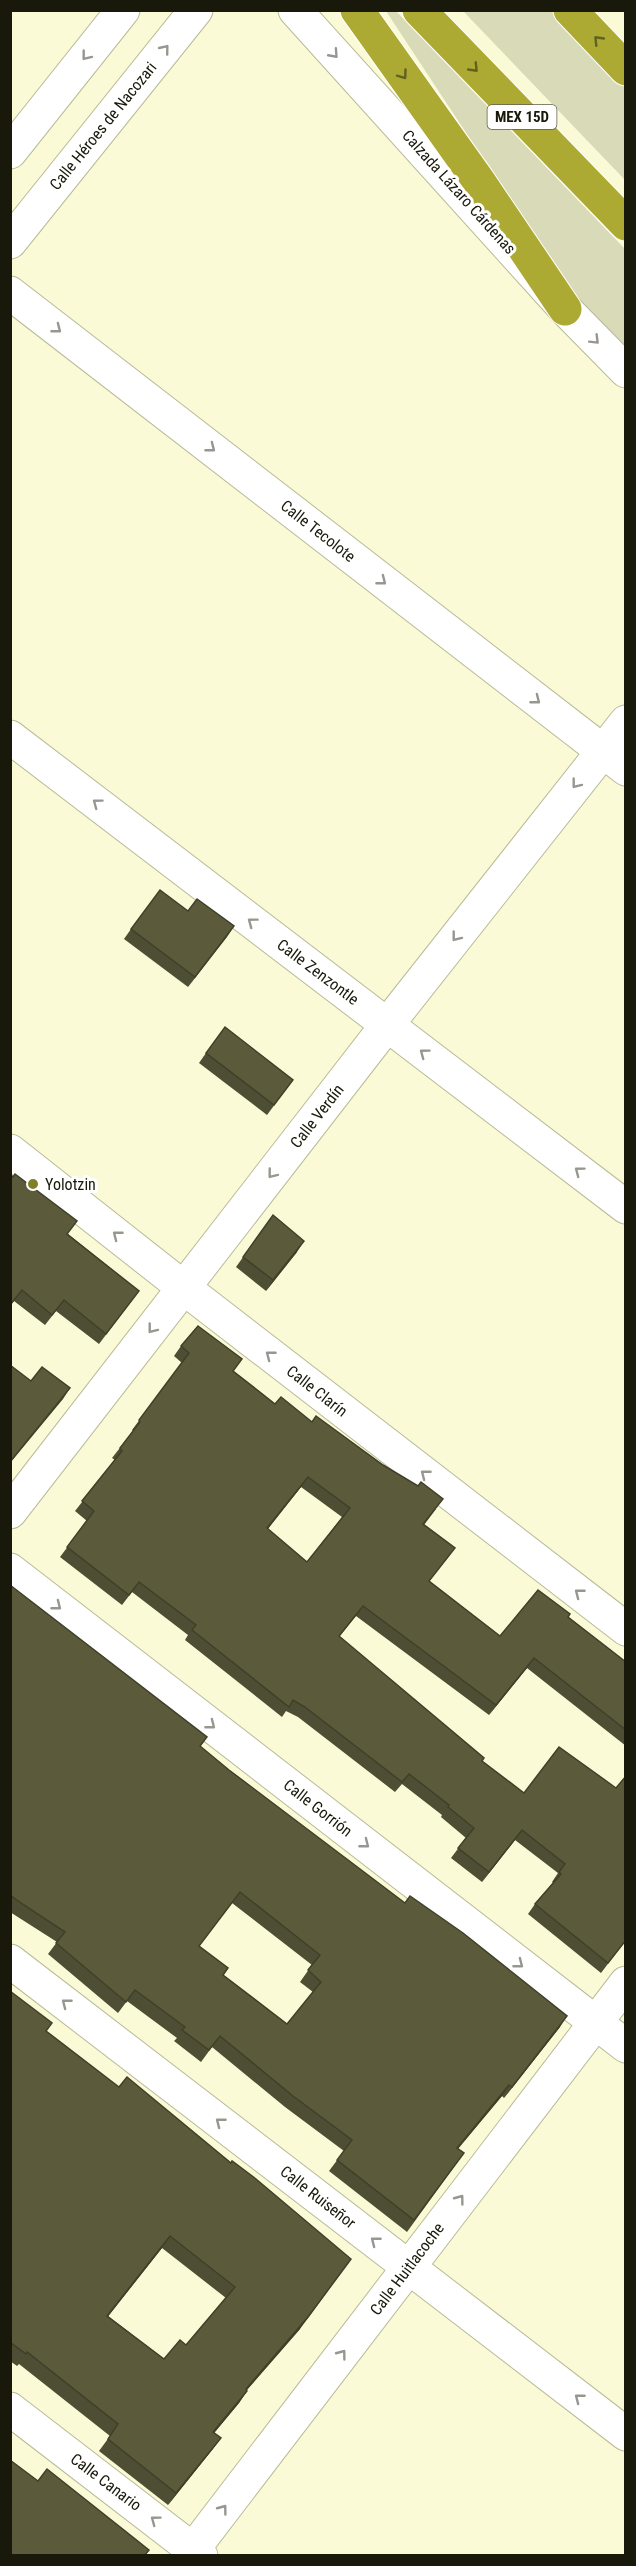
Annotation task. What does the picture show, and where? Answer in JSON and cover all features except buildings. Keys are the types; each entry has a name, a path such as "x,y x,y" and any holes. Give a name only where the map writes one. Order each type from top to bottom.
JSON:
{"highway":[{"path":"357,10 478,180 565,309"},
{"name":"MEX 15D","path":"419,10 626,224"},
{"path":"570,10 626,69"}],"street":[{"path":"10,152 123,10"},
{"name":"Calle Héroes de Nacozari","path":"10,242 196,10"},
{"name":"Calzada Lázaro Cárdenas","path":"295,10 565,309 626,371"},
{"name":"Calle Tecolote","path":"10,293 614,760"},
{"name":"Calle Verdín","path":"10,1512 387,1024 614,760 626,722"},
{"name":"Calle Zenzontle","path":"10,737 626,1206"},
{"name":"Calle Clarín","path":"10,1151 626,1629"},
{"name":"Calle Gorrión","path":"10,1570 626,2046"},
{"name":"Calle Ruiseñor","path":"10,1960 626,2434"},
{"name":"Calle Huitlacoche","path":"194,2553 408,2267 626,1983"},
{"name":"Calle Canario","path":"10,2409 194,2553"}],"green space":[{"path":"386,11 396,11 625,249 625,348 572,294"},
{"path":"463,11 552,11 625,87 625,180"}],"place":[{"name":"Yolotzin","path":"33,1184"}]}
